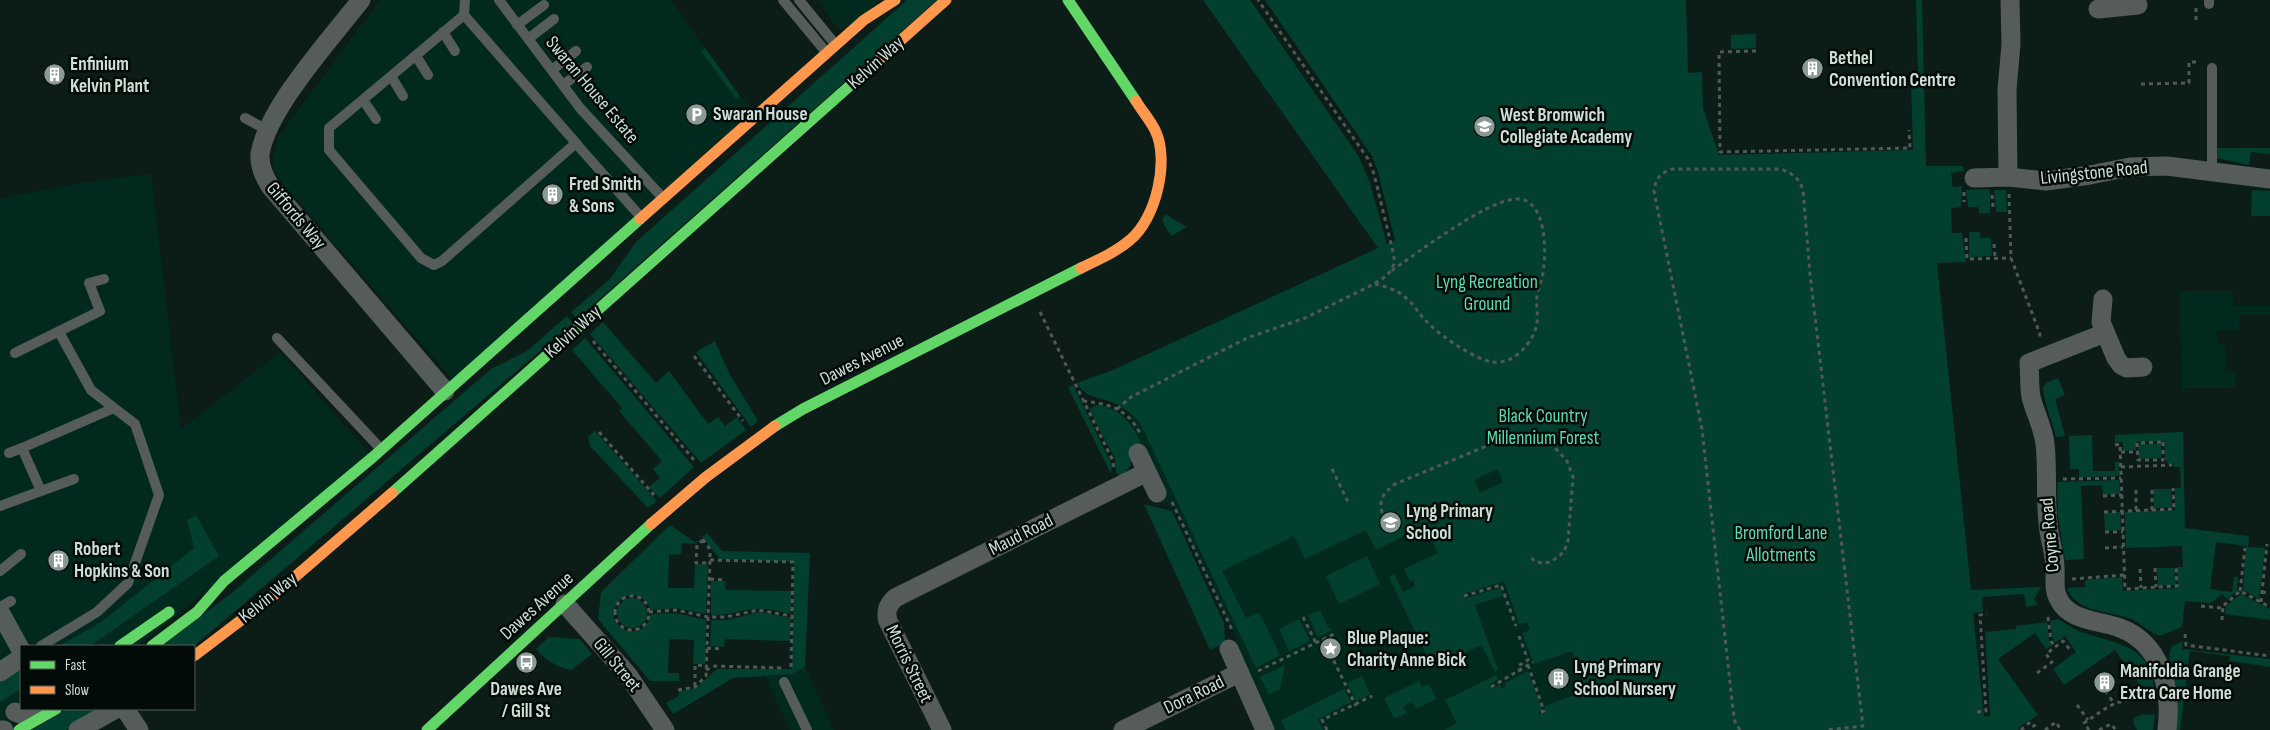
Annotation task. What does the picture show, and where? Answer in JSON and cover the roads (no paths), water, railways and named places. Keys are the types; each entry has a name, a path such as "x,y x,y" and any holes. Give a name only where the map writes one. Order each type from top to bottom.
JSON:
{"street":[{"name":"Giffords Way","path":"362,0 296,83 267,130 260,155 262,173 270,186 445,391"},
{"name":"Kelvin Way","path":"864,20 879,0"},
{"name":"Kelvin Way","path":"153,645 197,612 224,581 297,522 381,449 864,20 895,0"},
{"name":"Kelvin Way","path":"195,655 274,595 365,518 946,0"},
{"name":"Dawes Avenue","path":"426,730 672,505 764,434 803,409 1115,252 1132,239 1147,221 1160,183 1161,165 1156,131 1068,0"},
{"path":"2008,183 2007,90 2011,44 2010,0"},
{"path":"2098,9 2119,4 2138,6"},
{"name":"Livingstone Road","path":"1974,178 2008,183 2046,181 2130,167 2167,166 2270,179"},
{"path":"2104,299 2101,322 2121,365 2127,368 2143,367"},
{"name":"Coyne Road","path":"2105,333 2029,362 2031,396 2042,428 2045,444 2048,525 2055,568 2054,588 2059,600 2068,611 2082,618 2121,628 2138,638 2152,650 2160,665 2165,681 2168,718 2166,730"},
{"path":"1141,446 1147,472 1163,494"},
{"name":"Maud Road","path":"895,598 1147,472"},
{"name":"Kelvin Way","path":"201,590 209,584 224,581"},
{"name":"Morris Street","path":"895,598 888,605 886,614 888,621 942,730"},
{"name":"Gill Street","path":"565,604 628,675 665,730"},
{"path":"5,607 20,647"},
{"path":"121,645 176,607"},
{"path":"1233,645 1246,673 1265,730"},
{"path":"0,672 20,659"},
{"name":"Dora Road","path":"1123,730 1246,673"},
{"path":"14,718 25,716 35,710"},
{"path":"14,718 51,710"},
{"path":"78,730 114,710"},
{"path":"126,710 139,730"}],"lane":[{"path":"465,0 464,15 522,88 576,143 641,217"},
{"name":"Swaran House Estate","path":"499,0 580,108 663,198"},
{"path":"783,0 827,53"},
{"path":"799,0 836,45"},
{"path":"517,25 544,5"},
{"path":"464,15 329,128 329,150 421,258 434,265 442,261 576,143"},
{"path":"528,39 554,19"},
{"path":"443,32 456,51"},
{"path":"552,70 576,51"},
{"path":"416,56 428,75"},
{"path":"563,85 588,67"},
{"path":"2212,68 2212,171"},
{"path":"578,74 589,89"},
{"path":"391,76 404,96"},
{"path":"363,100 376,119"},
{"path":"245,118 267,130"},
{"path":"15,353 100,311 89,283 104,279"},
{"path":"43,645 97,612 128,583 159,495 135,424 91,390 59,332"},
{"path":"277,338 381,449"},
{"path":"9,453 114,408"},
{"path":"22,448 41,491"},
{"path":"0,506 74,479"},
{"path":"0,572 21,554"},
{"path":"0,607 5,607"},
{"path":"784,682 807,730"}],"place":[{"name":"Bethel Convention Centre","path":"1813,69"},
{"name":"Enfinium Kelvin Plant","path":"54,75"},
{"name":"Swaran House","path":"697,114"},
{"name":"West Bromwich Collegiate Academy","path":"1484,126"},
{"name":"Fred Smith & Sons","path":"553,195"},
{"name":"Lyng Primary School","path":"1390,522"},
{"name":"Robert Hopkins & Son","path":"58,560"},
{"name":"Blue Plaque: Charity Anne Bick","path":"1331,649"},
{"name":"Dawes Ave / Gill St","path":"526,663"},
{"name":"Lyng Primary School Nursery","path":"1558,678"},
{"name":"Manifoldia Grange Extra Care Home","path":"2104,682"}],"park label":[{"name":"Lyng Recreation Ground","path":"1487,293"},
{"name":"Black Country Millennium Forest","path":"1543,427"},
{"name":"Bromford Lane Allotments","path":"1781,544"}]}
